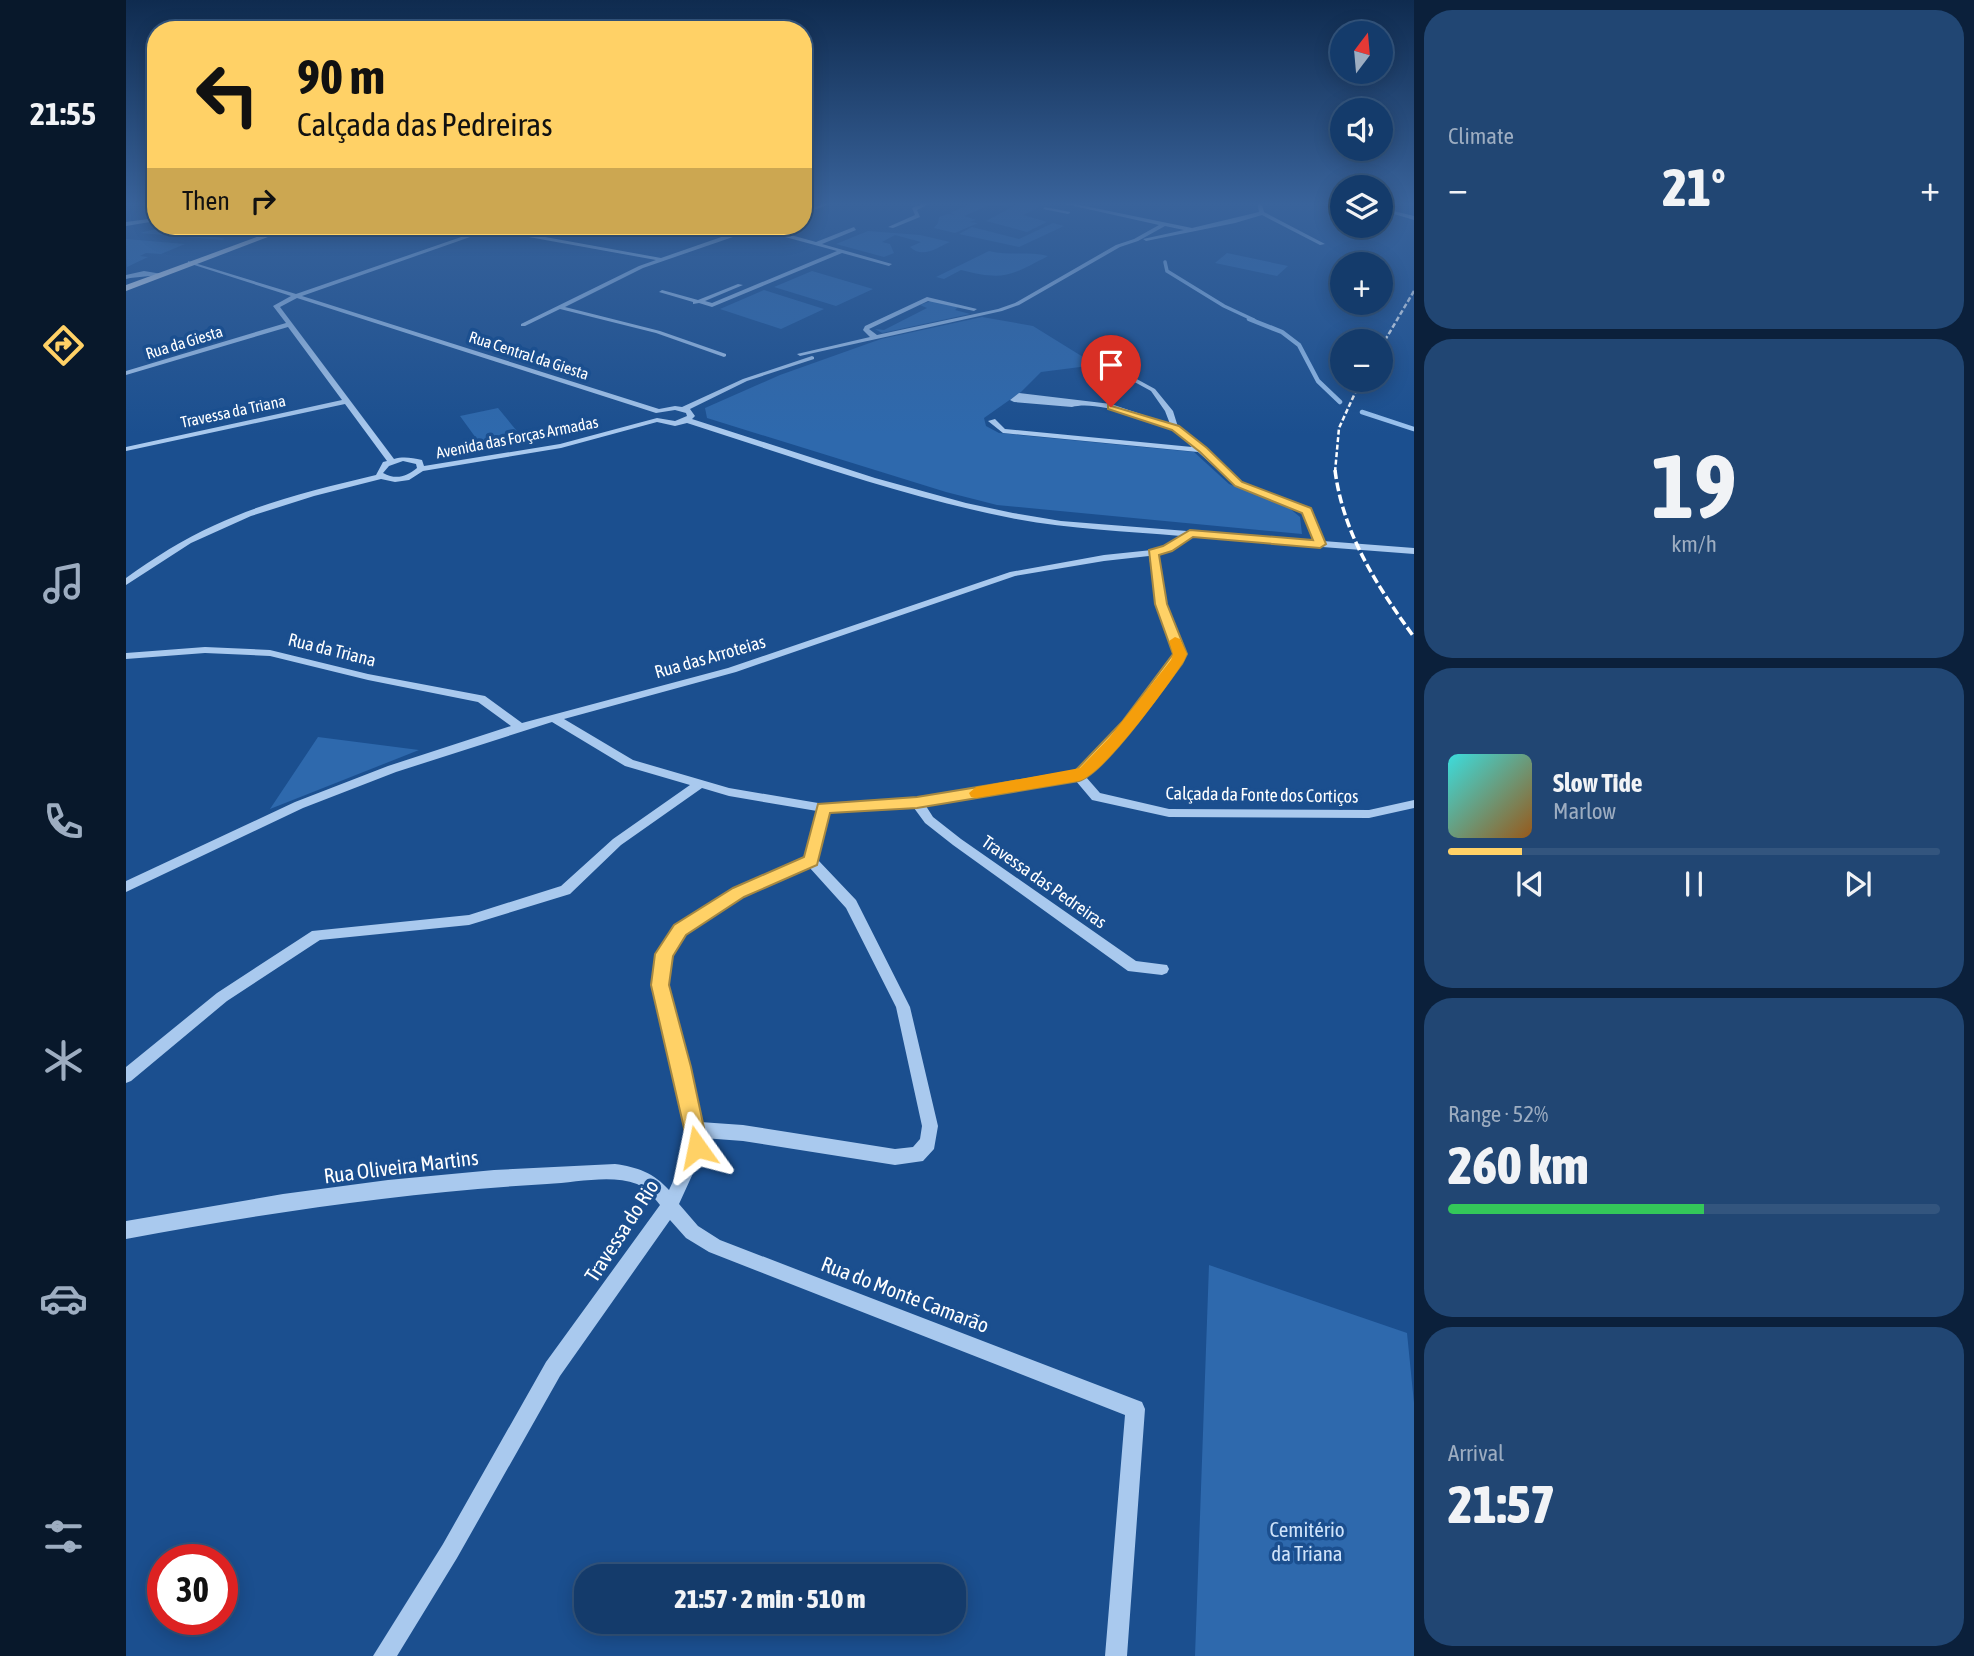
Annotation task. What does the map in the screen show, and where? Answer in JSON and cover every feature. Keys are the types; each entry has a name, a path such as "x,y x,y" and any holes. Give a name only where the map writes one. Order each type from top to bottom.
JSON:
{"main road":[{"path":"126,288 147,279"}],"street":[{"name":"Rua Central da Giesta","path":"247,279 658,415"},
{"path":"343,279 298,295 276,306 391,461"},
{"path":"523,325 619,279"},
{"path":"662,292 712,306 775,279"},
{"path":"800,354 1000,310 1017,304 1060,279"},
{"path":"875,337 866,330 867,327 927,299 974,309"},
{"path":"560,307 658,332 724,355"},
{"name":"Rua da Giesta","path":"126,373 290,324"},
{"path":"658,415 675,408 685,409 745,380 838,351 855,342"},
{"path":"1089,355 1153,390 1169,411 1175,428"},
{"path":"1082,401 1072,405 1014,400 1018,395 1082,401 1111,407 1175,428 1204,450 1238,484 1307,511 1320,544"},
{"name":"Travessa da Triana","path":"126,449 347,401"},
{"path":"685,409 691,416 687,420"},
{"path":"658,415 671,424 687,420 970,509 1062,524 1414,551"},
{"name":"Avenida das Forças Armadas","path":"381,476 392,480 406,478 421,469 561,446 658,415"},
{"path":"992,421 1003,431 1204,450"},
{"path":"126,582 173,549 230,519 283,500 381,476 379,470 391,461 414,460 421,464 421,469"},
{"name":"Rua das Arroteias","path":"126,887 299,805 392,769 520,727 732,670 1013,574 1104,558 1153,553 1167,549 1190,534"},
{"path":"554,718 629,763 729,792 824,808 917,803 1079,776 1114,741 1178,661 1180,654 1161,604 1153,553"},
{"name":"Rua da Triana","path":"126,656 205,650 270,653 368,677 481,699 520,727"},
{"name":"Calçada da Fonte dos Cortiços","path":"1079,776 1096,797 1169,813 1369,814 1414,804"},
{"path":"126,1076 222,997 317,935 469,920 565,890 617,842 701,783"},
{"name":"Travessa das Pedreiras","path":"917,803 929,820 957,842 1133,967 1162,969"},
{"path":"693,1129 743,1133 895,1157 917,1155 928,1143 930,1126 903,1007 851,904 811,861 824,808"},
{"name":"Travessa do Rio","path":"384,1656 450,1551 553,1369 669,1207 697,1147 681,1067 660,985 664,954 680,930 738,893 811,861"},
{"name":"Rua Oliveira Martins","path":"126,1230 465,1179 614,1174 638,1176 657,1188 669,1207"},
{"name":"Rua do Monte Camarão","path":"669,1207 692,1232 715,1246 1135,1409 1116,1656"}],"green space":[{"path":"792,279 840,279 873,289 836,306 774,287"},
{"path":"764,290 824,309 781,329 720,309"},
{"path":"931,301 958,307 955,310 970,314 882,333 875,329 884,330 927,308 920,305"},
{"path":"982,317 1033,326 1096,365 1041,372 1021,392 984,418 986,426 999,433 1194,452 1229,484 1288,507 1300,517 1302,534 997,505 946,492 707,418 705,408 780,375 881,339"},
{"path":"498,408 521,436 481,445 460,416"},
{"path":"318,737 419,750 270,809"},
{"name":"Cemitério da Triana","path":"1209,1265 1407,1333 1414,1403 1414,1656 1195,1656"}],"waterway":[{"path":"1180,279 1224,306 1254,320"},
{"path":"1249,319 1282,332 1299,345 1318,381 1340,402"},
{"path":"1362,412 1414,429"}],"railway":[{"path":"1392,329 1414,291"},
{"path":"1335,471 1339,428 1356,392"},
{"path":"1335,471 1339,493 1354,538 1375,579 1414,637"}],"slow traffic":[{"path":"976,793 1079,776 1085,772 1114,741 1178,661 1180,654 1175,641"}],"route":[{"path":"697,1147 681,1067 660,985 664,954 680,930 738,893 811,861 824,808 917,803 1079,776 1085,772 1114,741 1178,661 1180,654 1158,592 1153,553 1167,549 1190,534 1320,544 1307,511 1238,484 1204,450 1175,428 1111,407"}]}
